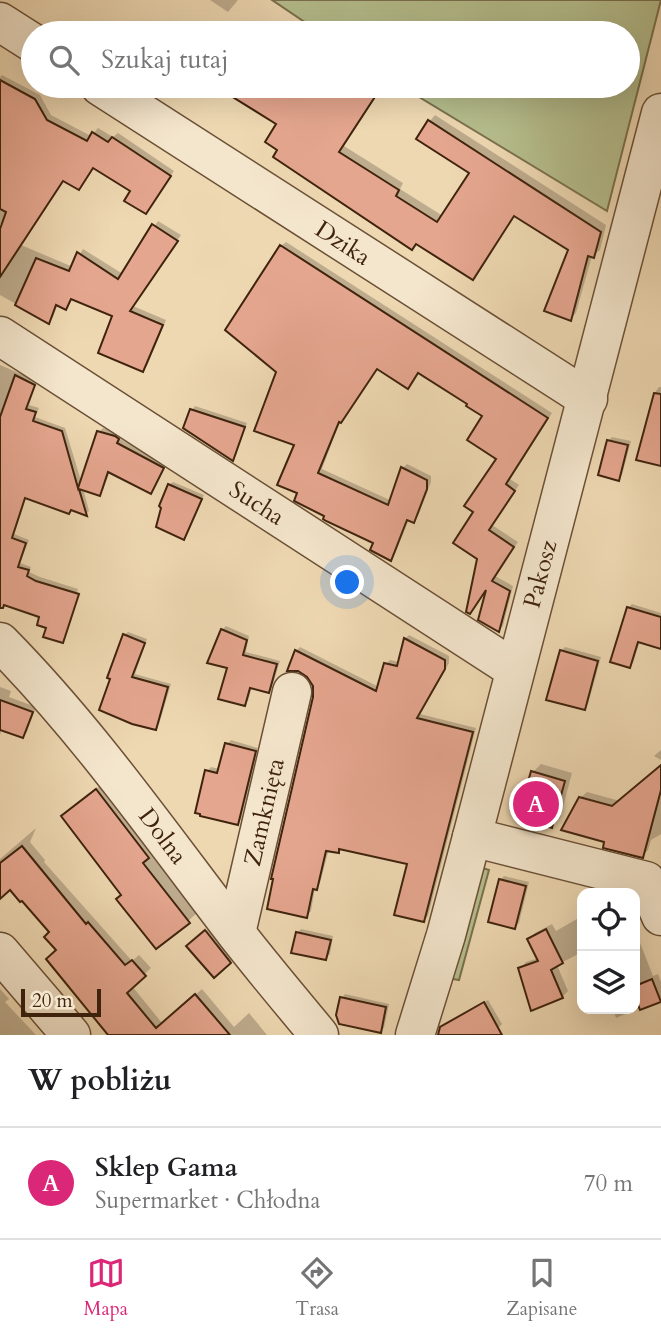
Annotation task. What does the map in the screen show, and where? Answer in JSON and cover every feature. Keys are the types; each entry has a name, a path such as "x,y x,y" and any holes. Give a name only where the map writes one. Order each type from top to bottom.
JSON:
{"street":[{"path":"0,22 21,35"},
{"name":"Dzika","path":"119,98 588,399"},
{"name":"Pakosz","path":"415,1035 446,935 661,113"},
{"name":"Sucha","path":"0,336 514,669"},
{"name":"Dolna","path":"0,642 37,679 129,790 236,933 319,1035"},
{"name":"Zamknięta","path":"236,933 292,692"},
{"path":"472,837 653,877 661,916"},
{"path":"0,952 71,1035"}],"green space":[{"path":"272,0 661,0 640,82 640,21 303,21"},
{"path":"421,98 636,98 607,211"},
{"path":"479,867 489,870 459,980 447,978"}],"building":[{"path":"0,80 21,91 21,98 35,99 47,120 87,141 92,132 108,142 112,137 171,176 146,214 124,201 130,191 93,168 79,190 63,181 0,277 0,229 6,212 0,209"},
{"path":"234,98 374,98 339,152 399,190 396,196 437,222 469,173 416,139 428,120 601,232 594,258 588,256 571,321 544,311 568,250 514,216 473,280 416,244 412,250 273,157 277,150 265,142 276,124"},
{"path":"152,224 178,241 130,311 163,325 143,372 98,353 112,316 71,299 66,310 56,305 49,324 15,305 36,258 69,271 77,252 118,279"},
{"path":"280,245 548,418 506,484 515,491 489,530 514,547 492,581 510,591 499,632 478,620 486,590 470,614 466,612 477,559 453,543 473,512 464,506 496,459 467,440 482,416 466,406 467,404 418,373 408,389 377,369 341,423 339,422 318,473 388,505 401,467 427,480 427,489 414,523 407,520 391,561 370,550 373,543 326,521 324,516 294,501 297,493 277,485 294,445 254,431 276,372 225,330"},
{"path":"15,375 35,385 26,409 36,412 33,421 62,431 78,488 97,431 115,436 119,439 117,443 164,468 151,494 108,472 100,496 79,489 87,516 71,510 69,514 25,498 12,538 26,543 18,567 29,570 27,576 36,581 79,594 63,643 43,637 46,628 37,625 39,617 4,605 0,608 0,417"},
{"path":"654,393 661,394 661,466 636,460"},
{"path":"190,409 245,427 233,461 183,428"},
{"path":"607,440 628,445 619,481 598,475"},
{"path":"168,484 202,499 184,540 156,527 161,508 159,506"},
{"path":"627,607 661,617 661,649 638,642 630,668 610,662"},
{"path":"221,629 247,640 243,655 277,664 269,693 250,688 245,706 218,699 227,668 207,663"},
{"path":"123,634 145,643 132,677 168,687 156,730 132,724 99,710"},
{"path":"404,638 445,660 445,669 417,718 473,732 424,922 394,915 407,864 339,849 339,853 326,851 317,890 313,889 307,918 267,909 271,879 313,697 313,686 307,677 298,671 287,671 295,650 376,691 384,663 397,666"},
{"path":"560,650 598,661 585,710 546,700"},
{"path":"0,700 33,712 23,738 0,730"},
{"path":"225,743 256,751 238,825 195,813 205,770 217,773"},
{"path":"661,765 661,790 643,858 603,848 604,842 561,830 579,797 612,806"},
{"path":"531,771 565,781 552,828 518,818"},
{"path":"96,789 149,858 143,863 190,923 156,949 116,899 121,895 61,816"},
{"path":"22,846 86,924 88,922 125,965 132,960 146,976 127,993 156,1028 195,994 230,1035 108,1035 46,959 56,950 44,937 49,932 10,890 0,899 0,863"},
{"path":"499,879 526,886 515,929 488,922"},
{"path":"546,929 563,963 551,970 563,998 531,1011 518,968 538,961 527,939"},
{"path":"205,930 231,963 214,978 186,946"},
{"path":"296,932 331,940 326,960 291,953"},
{"path":"652,979 661,1002 640,1010 640,984"},
{"path":"340,997 386,1007 381,1033 339,1024 336,1015"},
{"path":"484,1002 502,1035 438,1035 440,1027"}],"place":[{"name":"Sklep Gama","path":"536,804"}]}
